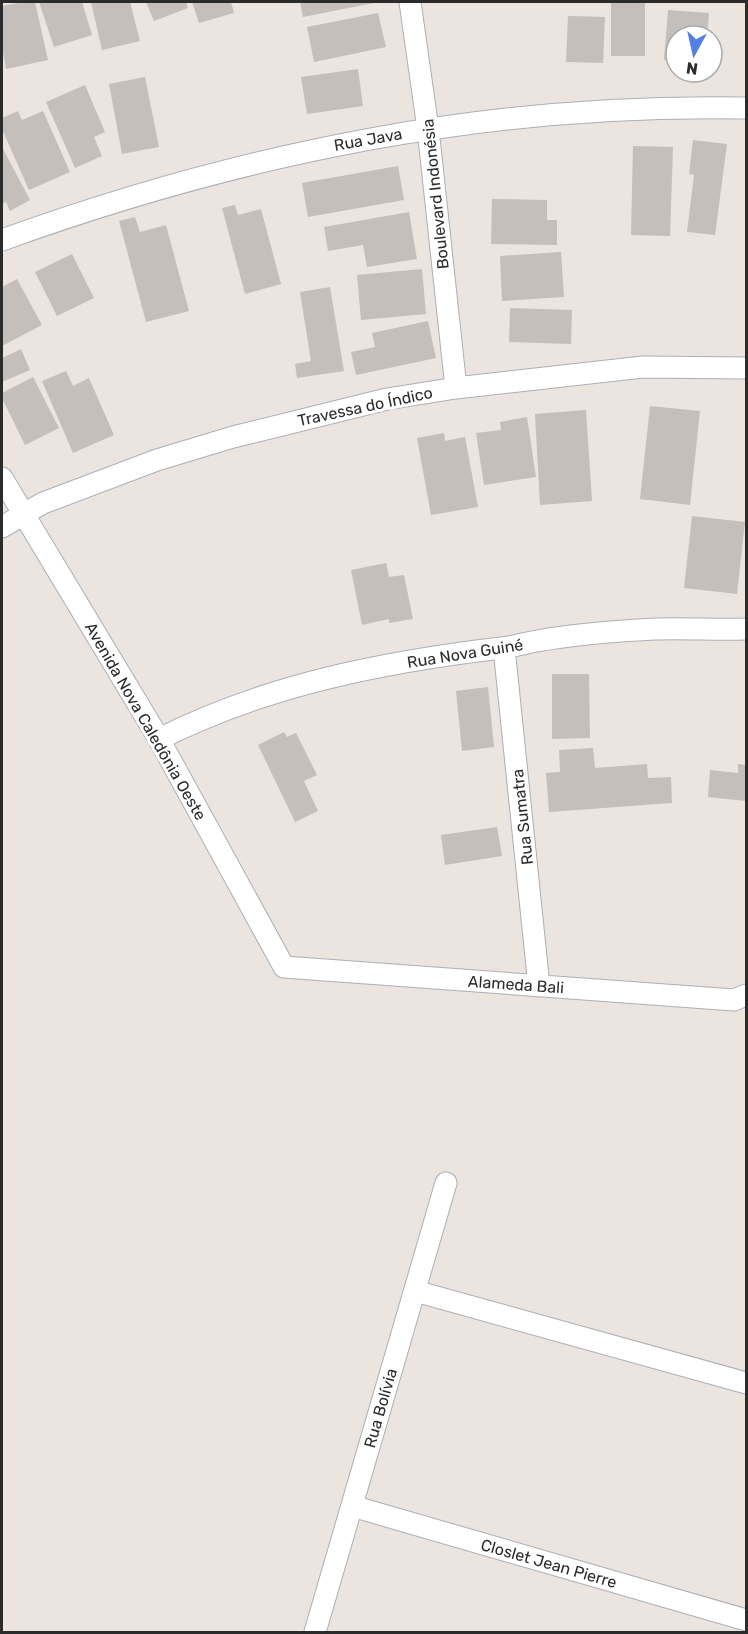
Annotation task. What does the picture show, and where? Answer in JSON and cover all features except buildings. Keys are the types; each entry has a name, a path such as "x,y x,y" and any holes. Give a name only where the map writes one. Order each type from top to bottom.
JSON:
{"street":[{"name":"Boulevard Indonésia","path":"410,2 428,129 456,388"},
{"name":"Rua Java","path":"2,240 70,215 217,171 362,140 428,129 628,108 747,108"},
{"name":"Travessa do Índico","path":"2,527 43,503 157,460 233,437 387,399 456,388 643,367 747,368"},
{"name":"Avenida Nova Caledônia Oeste","path":"2,478 159,739 284,967"},
{"name":"Rua Nova Guiné","path":"159,739 235,705 328,677 445,653 504,648 600,633 657,629 747,629"},
{"name":"Rua Sumatra","path":"504,648 539,986"},
{"name":"Alameda Bali","path":"284,967 734,1000 747,995"},
{"name":"Rua Bolívia","path":"315,1632 446,1183"},
{"path":"415,1291 747,1383"},
{"name":"Closlet Jean Pierre","path":"352,1506 747,1620"}]}
